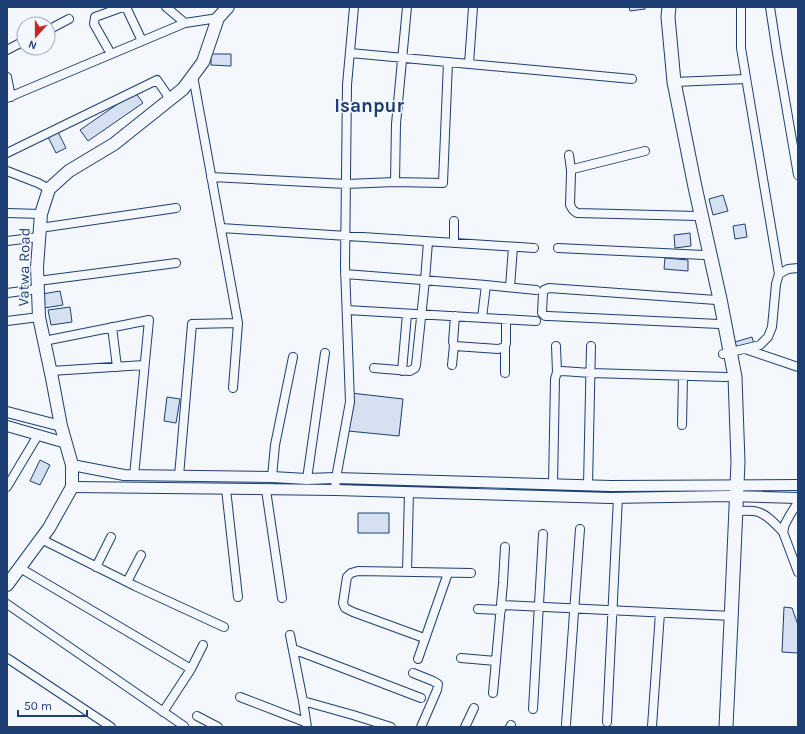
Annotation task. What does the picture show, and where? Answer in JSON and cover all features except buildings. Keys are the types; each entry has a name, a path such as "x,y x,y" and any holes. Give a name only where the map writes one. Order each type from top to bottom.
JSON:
{"main road":[{"path":"664,7 663,17 670,83 704,255 716,300 719,324 735,377 738,462 732,490 727,616 726,727"},
{"path":"668,7 674,82 695,187 720,299 727,353 726,377 729,462 736,511 717,727"},
{"path":"49,189 69,171 114,144 183,89 203,62 223,11"},
{"name":"Vatwa Road","path":"7,585 49,528 72,488 72,465 62,426 39,317 37,266 41,214 49,189"}],"street":[{"path":"111,54 94,24 95,17 125,7 142,40"},
{"path":"166,7 185,22"},
{"path":"335,490 350,402 345,236 347,85 354,7"},
{"path":"395,182 396,124 407,7"},
{"path":"469,64 473,7"},
{"path":"727,353 760,345 768,337 772,327 776,284 779,274 741,48 741,7"},
{"path":"770,7 776,53 798,176"},
{"path":"7,77 9,97 185,22 223,11"},
{"path":"56,26 69,19"},
{"path":"7,50 16,45"},
{"path":"350,53 632,79"},
{"path":"211,177 346,184 443,182 448,62"},
{"path":"192,76 238,324 233,388"},
{"path":"674,82 746,79"},
{"path":"7,153 157,80 170,99"},
{"path":"571,170 645,151"},
{"path":"569,155 571,170 570,205 573,210 577,212 697,216"},
{"path":"7,171 49,189"},
{"path":"7,241 40,232 176,208"},
{"path":"7,213 41,214"},
{"path":"454,221 454,243"},
{"path":"221,228 534,248"},
{"path":"374,368 410,371 415,368 422,315 428,242"},
{"path":"510,287 513,247"},
{"path":"558,248 704,255"},
{"path":"7,293 38,285 176,263"},
{"path":"779,274 788,269 798,268"},
{"path":"345,274 536,290"},
{"path":"482,318 486,285"},
{"path":"716,300 549,288 544,290 543,293 542,313 545,316 719,324"},
{"path":"347,310 536,321"},
{"path":"402,371 407,314"},
{"path":"452,365 455,316"},
{"path":"7,321 39,317"},
{"path":"505,373 506,319"},
{"path":"44,341 149,320 134,476"},
{"path":"179,476 192,324 238,324"},
{"path":"112,327 117,367"},
{"path":"454,345 498,349 505,347"},
{"path":"553,484 555,379 557,372 556,346"},
{"path":"588,485 591,346"},
{"path":"745,349 798,368"},
{"path":"307,479 325,353"},
{"path":"272,477 275,444 293,357"},
{"path":"51,371 144,365"},
{"path":"557,372 726,377"},
{"path":"682,425 683,376"},
{"path":"7,412 62,426"},
{"path":"7,426 66,443"},
{"path":"7,487 38,435"},
{"path":"72,465 134,476 272,477 307,479 336,478 588,485 732,490 798,498"},
{"path":"72,488 335,490 618,497 798,485"},
{"path":"226,489 238,597"},
{"path":"266,490 282,598"},
{"path":"407,572 408,492"},
{"path":"607,722 618,497"},
{"path":"783,532 785,524 798,502"},
{"path":"736,511 760,512 783,532 798,572"},
{"path":"566,724 580,528"},
{"path":"533,709 544,534"},
{"path":"96,567 111,537"},
{"path":"41,539 127,582 224,627"},
{"path":"493,693 505,547"},
{"path":"127,582 141,555"},
{"path":"20,568 191,669"},
{"path":"424,638 345,608 343,603 347,577 351,573 358,571 471,574"},
{"path":"418,659 424,638 448,573"},
{"path":"7,604 184,726"},
{"path":"478,608 539,607 727,616"},
{"path":"652,726 660,613"},
{"path":"240,697 306,724 290,635"},
{"path":"163,712 191,669 202,645"},
{"path":"292,649 421,698"},
{"path":"7,658 111,727"},
{"path":"461,658 496,661"},
{"path":"413,673 438,684 438,690 421,727"},
{"path":"303,701 391,727"},
{"path":"465,727 474,708"},
{"path":"197,716 218,727"}],"district":[{"name":"Isanpur","path":"369,105"}]}
